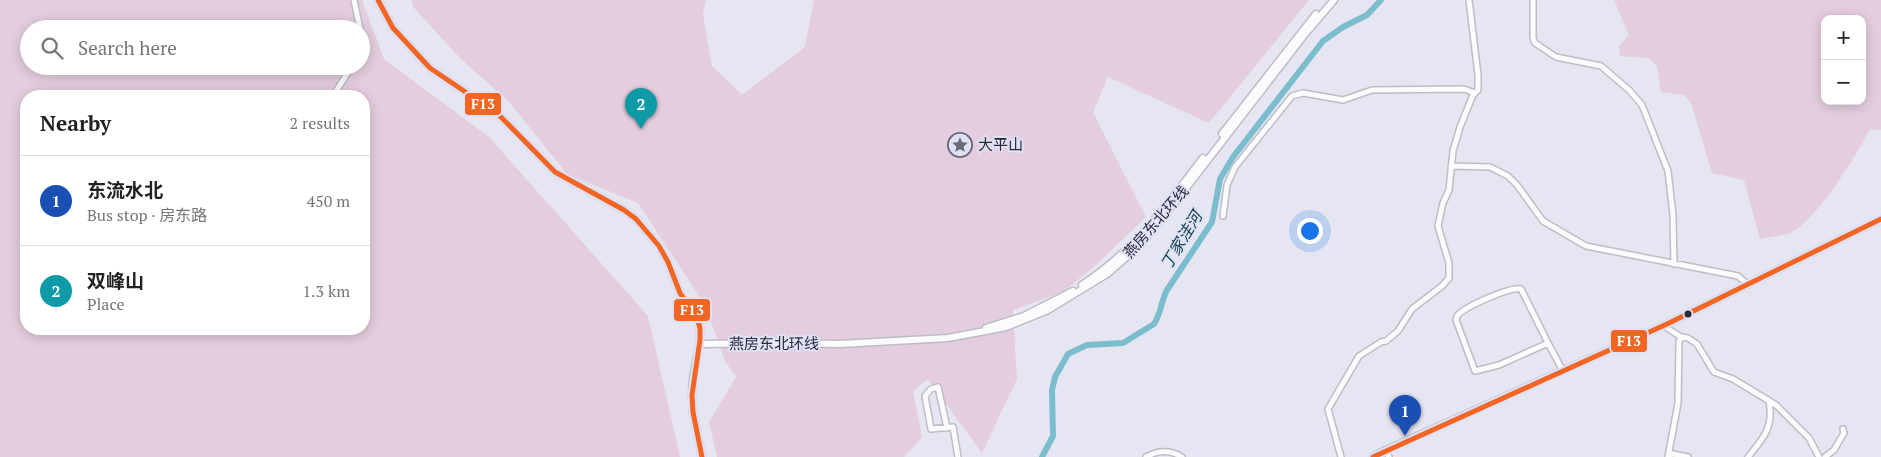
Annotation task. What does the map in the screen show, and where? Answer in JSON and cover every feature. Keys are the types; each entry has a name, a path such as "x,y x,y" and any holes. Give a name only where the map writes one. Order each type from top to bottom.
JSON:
{"main road":[{"path":"378,0 393,28 430,68 498,114 555,172 624,210 649,232 668,262 680,293 697,318 700,328 700,342 692,395 702,457"},
{"name":"燕房东北环线","path":"1005,325 1073,291 1105,270 1136,242 1157,218 1328,0"},
{"name":"燕房东北环线","path":"700,342 841,340 976,330 1005,325 1048,310 1066,301 1107,274 1139,246 1177,200 1305,34 1334,0"},
{"path":"1373,457 1666,325 1881,219"}],"street":[{"path":"354,0 358,20"},
{"path":"1341,457 1328,409 1359,356 1381,342 1386,341 1398,331 1412,309 1442,286 1449,278 1449,263 1438,226 1443,203 1449,190 1450,166 1460,127 1478,90 1469,0"},
{"path":"1532,0 1533,38 1535,43 1556,57 1601,66 1629,90 1642,105 1668,170 1673,215 1674,264"},
{"path":"336,90 346,75"},
{"path":"1223,216 1227,185 1235,167 1292,96 1303,93 1344,100 1372,90 1464,89 1475,93"},
{"path":"1450,166 1490,167 1508,176 1518,185 1544,221 1586,246 1738,276 1748,285"},
{"path":"1550,345 1546,344 1499,365 1475,372 1456,316 1469,307 1509,290 1521,289 1550,345 1563,371"},
{"path":"1666,325 1681,337 1688,338 1697,344 1714,372 1733,379 1776,405 1809,438 1819,457"},
{"path":"1681,337 1679,342 1678,403 1668,456 1688,457"},
{"path":"947,428 938,387 931,389 925,396 931,429 947,428 953,427 958,457"},
{"path":"1748,457 1769,428 1772,415 1769,401"},
{"path":"1825,457 1834,450 1844,433 1843,429"},
{"path":"1386,450 1389,457"},
{"path":"1146,457 1160,452 1176,454 1182,457"}],"shaded area":[{"path":"0,0 362,0 369,20 20,20 20,75 370,75 370,21 384,59 489,137 648,316 680,457 0,457"},
{"path":"411,0 706,0 703,14 712,66 742,95 805,47 814,0 1309,0 1209,123 1108,77 1093,112 1146,217 1096,265 1063,292 1013,310 1017,379 982,453 928,379 913,391 922,437 904,457 717,457 709,422 736,377 725,361 705,305 638,203 567,174 510,103 460,58 414,8"},
{"path":"1614,0 1881,0 1881,130 1870,129 1835,186 1800,227 1790,233 1760,239 1744,180 1712,173 1691,103 1684,95 1661,92 1657,66 1648,58 1620,56 1619,46 1629,35"}],"waterway":[{"name":"丁家洼河","path":"1042,457 1053,436 1052,390 1055,377 1068,354 1087,345 1123,343 1154,324 1167,290 1212,222 1220,179 1233,157 1323,41 1343,27 1367,15 1381,0"}],"transit line":[{"name":"F13","path":"378,0 393,28 430,68 498,114 555,172 624,210 636,219 659,246 668,262 680,293 697,318 700,328 692,395 693,412 702,457"},
{"name":"F13","path":"1373,457 1667,324 1881,219"}],"place":[{"name":"双峰山","path":"641,129"},
{"name":"大平山","path":"960,145"},
{"name":"东流水北","path":"1405,436"}]}
